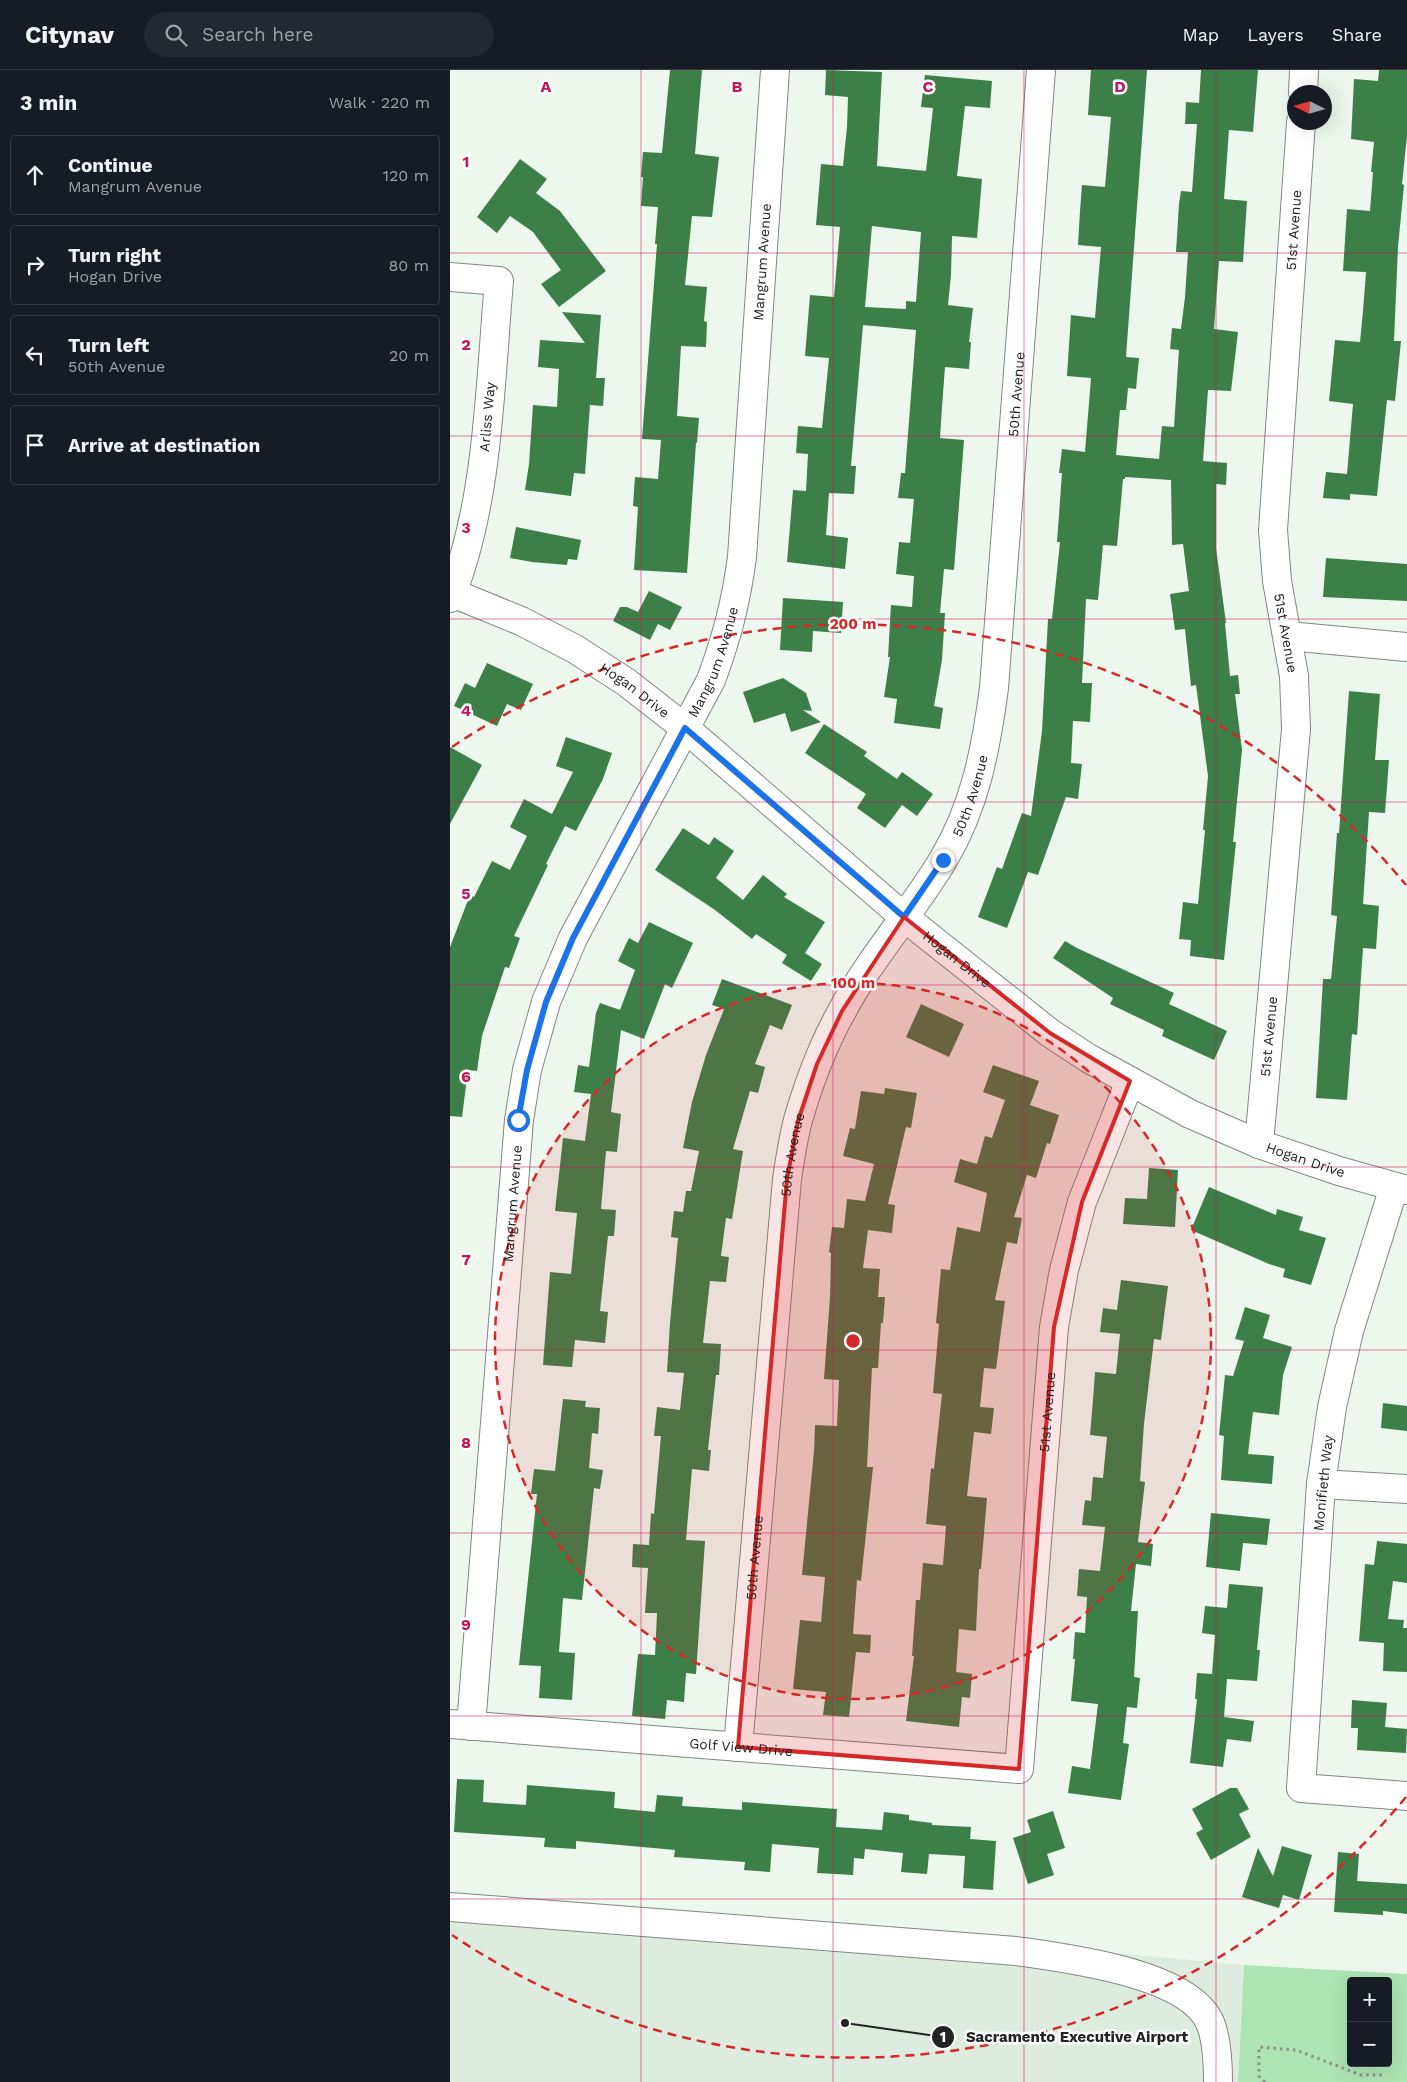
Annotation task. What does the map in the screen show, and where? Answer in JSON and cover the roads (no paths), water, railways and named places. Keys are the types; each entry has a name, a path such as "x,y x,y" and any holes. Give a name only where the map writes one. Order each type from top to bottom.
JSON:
{"street":[{"name":"Mangrum Avenue","path":"460,1725 518,1120 527,1070 546,1002 573,938 711,680 727,638 738,594 776,70"},
{"name":"50th Avenue","path":"738,1746 786,1179 798,1121 816,1064 842,1011 868,968 943,860 958,832 973,797 984,758 994,688 1041,70"},
{"path":"1303,85 1304,70"},
{"name":"51st Avenue","path":"1259,1144 1296,730 1294,676 1277,581 1273,530 1300,130"},
{"name":"Arliss Way","path":"450,277 498,281 482,469 469,536 451,594"},
{"name":"Hogan Drive","path":"451,594 522,621 574,649 626,682 685,728 904,917 1050,1033 1190,1114 1259,1144 1400,1188"},
{"path":"1288,636 1407,647"},
{"name":"51st Avenue","path":"1020,1755 1054,1327 1060,1289 1082,1202 1130,1081"},
{"name":"Monifieth Way","path":"1400,1188 1349,1331 1332,1407 1321,1484 1301,1788 1407,1796"},
{"path":"1321,1484 1407,1490"},
{"name":"Golf View Drive","path":"460,1725 1019,1769 1020,1755"},
{"path":"450,1907 1016,1951 1080,1960 1129,1973 1173,1988 1197,2004 1211,2024 1218,2061 1218,2082"}],"place":[{"name":"Sacramento Executive Airport","path":"845,2023"}]}
